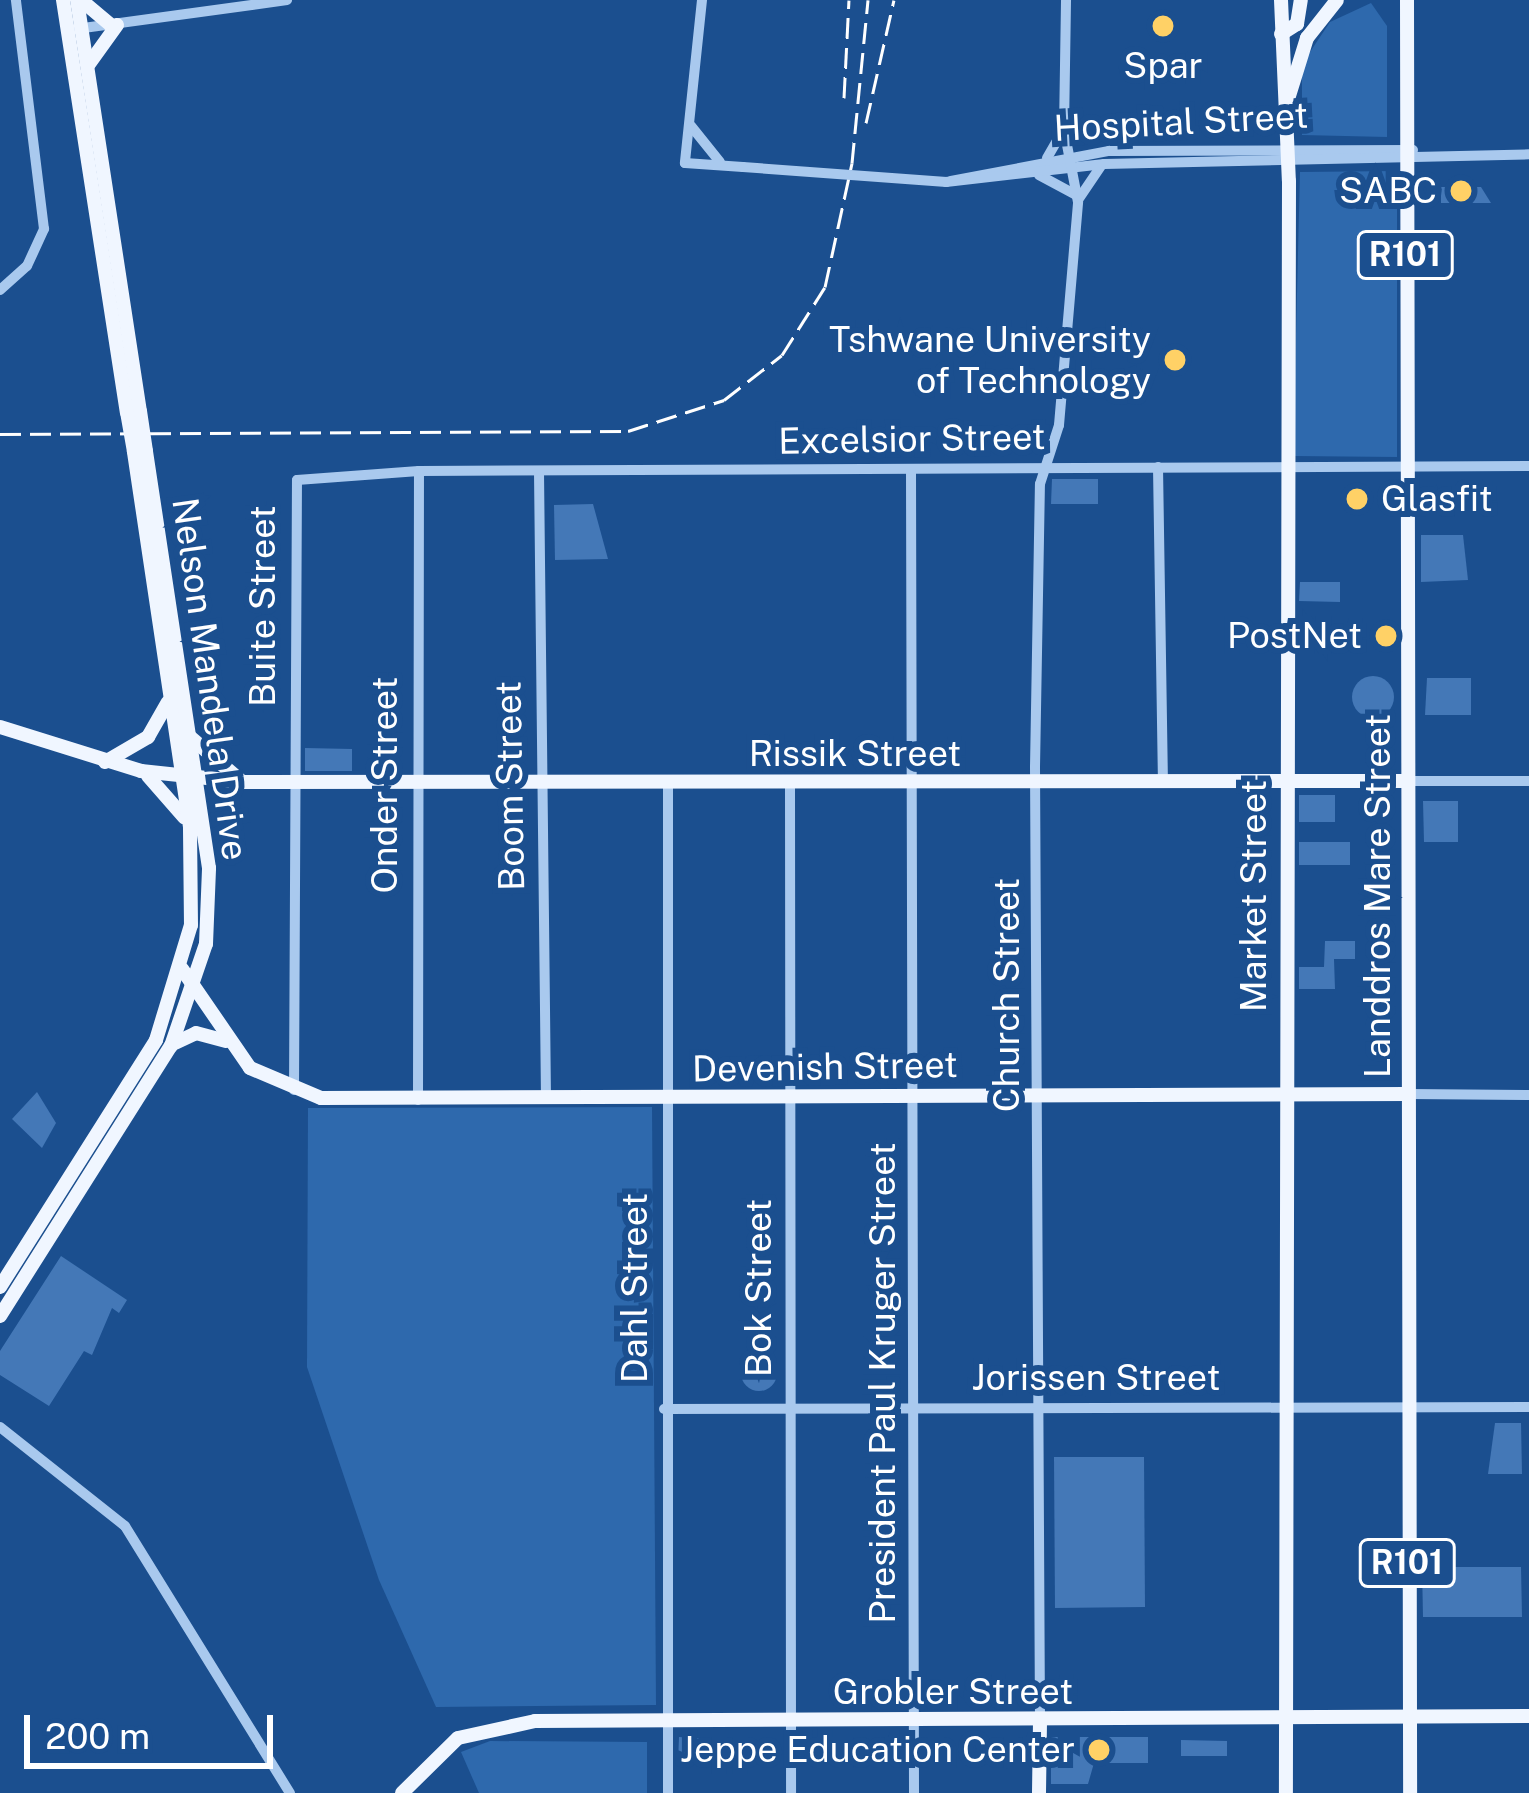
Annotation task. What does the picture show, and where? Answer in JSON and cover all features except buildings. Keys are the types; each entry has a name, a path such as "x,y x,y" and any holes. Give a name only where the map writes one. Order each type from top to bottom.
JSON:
{"main road":[{"name":"Nelson Mandela Drive","path":"63,0 87,66 134,411"},
{"name":"Nelson Mandela Drive","path":"0,1316 161,1061 194,905 186,732 75,29 79,0"},
{"path":"79,0 114,25 87,66"},
{"name":"Market Street","path":"1281,0 1288,143 1283,466 1286,1793"},
{"path":"1281,34 1297,24 1301,0"},
{"path":"1284,112 1307,38 1337,0"},
{"path":"1394,0 1403,26"},
{"name":"Landdros Mare Street","path":"1407,0 1403,26 1410,154 1406,1407 1410,1793"},
{"name":"Nelson Mandela Drive","path":"0,1287 193,994 210,912 170,698 140,451"},
{"path":"103,762 148,737 170,698"},
{"name":"Rissik Street","path":"0,727 58,750 141,771 244,782 1408,781"},
{"path":"186,732 244,782"},
{"path":"141,771 170,794 190,827"},
{"path":"182,969 193,994 226,1041 294,1094"},
{"path":"164,1043 196,1033 226,1041"},
{"name":"Devenish Street","path":"294,1094 418,1100 1408,1094"},
{"name":"Grobler Street","path":"407,1787 445,1747 487,1726 1529,1716"},
{"name":"Church Street","path":"1039,1793 1040,1722"}],"street":[{"path":"0,290 40,244 45,213 16,0"},
{"path":"75,29 287,0"},
{"path":"702,0 685,163 947,182"},
{"name":"Church Street","path":"1040,1722 1036,784 1044,468 1059,425 1078,199 1064,129 1066,0"},
{"path":"688,111 696,142 727,166"},
{"name":"Church Street","path":"1047,158 1064,129"},
{"name":"Hospital Street","path":"947,182 1072,154 1288,143 1410,154"},
{"name":"Hospital Street","path":"947,182 1104,164 1529,154"},
{"name":"Church Street","path":"1078,199 1104,164"},
{"path":"1036,175 1078,199"},
{"name":"Excelsior Street","path":"297,480 419,471 1283,466 1407,471 1529,466"},
{"path":"1159,467 1162,782"},
{"name":"President Paul Kruger Street","path":"911,469 914,1793"},
{"name":"Onder Street","path":"418,1100 412,784 419,471"},
{"name":"Boom Street","path":"539,472 538,783 546,1098"},
{"name":"Buite Street","path":"294,1094 297,480"},
{"name":"Rissik Street","path":"1408,781 1529,781"},
{"name":"Bok Street","path":"790,783 791,1793"},
{"name":"Dahl Street","path":"668,784 664,1409 668,1793"},
{"name":"Devenish Street","path":"1408,1094 1529,1095"},
{"name":"Jorissen Street","path":"664,1409 1529,1407"},
{"path":"0,1427 125,1526 290,1793"}],"shaded area":[{"path":"1371,3 1387,26 1387,137 1302,135 1302,64 1330,22"},
{"path":"1397,171 1397,457 1293,456 1300,172"},
{"path":"652,1107 656,1705 436,1707 379,1580 307,1367 308,1108"},
{"path":"490,1741 647,1742 647,1793 479,1793 461,1752"}],"railway":[{"path":"844,98 849,0"},
{"path":"0,434 628,431 724,400 782,355 825,287 852,163 868,0"},
{"path":"866,123 894,0"}],"place":[{"name":"Spar","path":"1163,26"},
{"name":"SABC","path":"1461,191"},
{"name":"Tshwane University of Technology","path":"1175,360"},
{"name":"Glasfit","path":"1357,499"},
{"name":"PostNet","path":"1386,636"},
{"name":"Jeppe Education Center","path":"1099,1750"}]}
